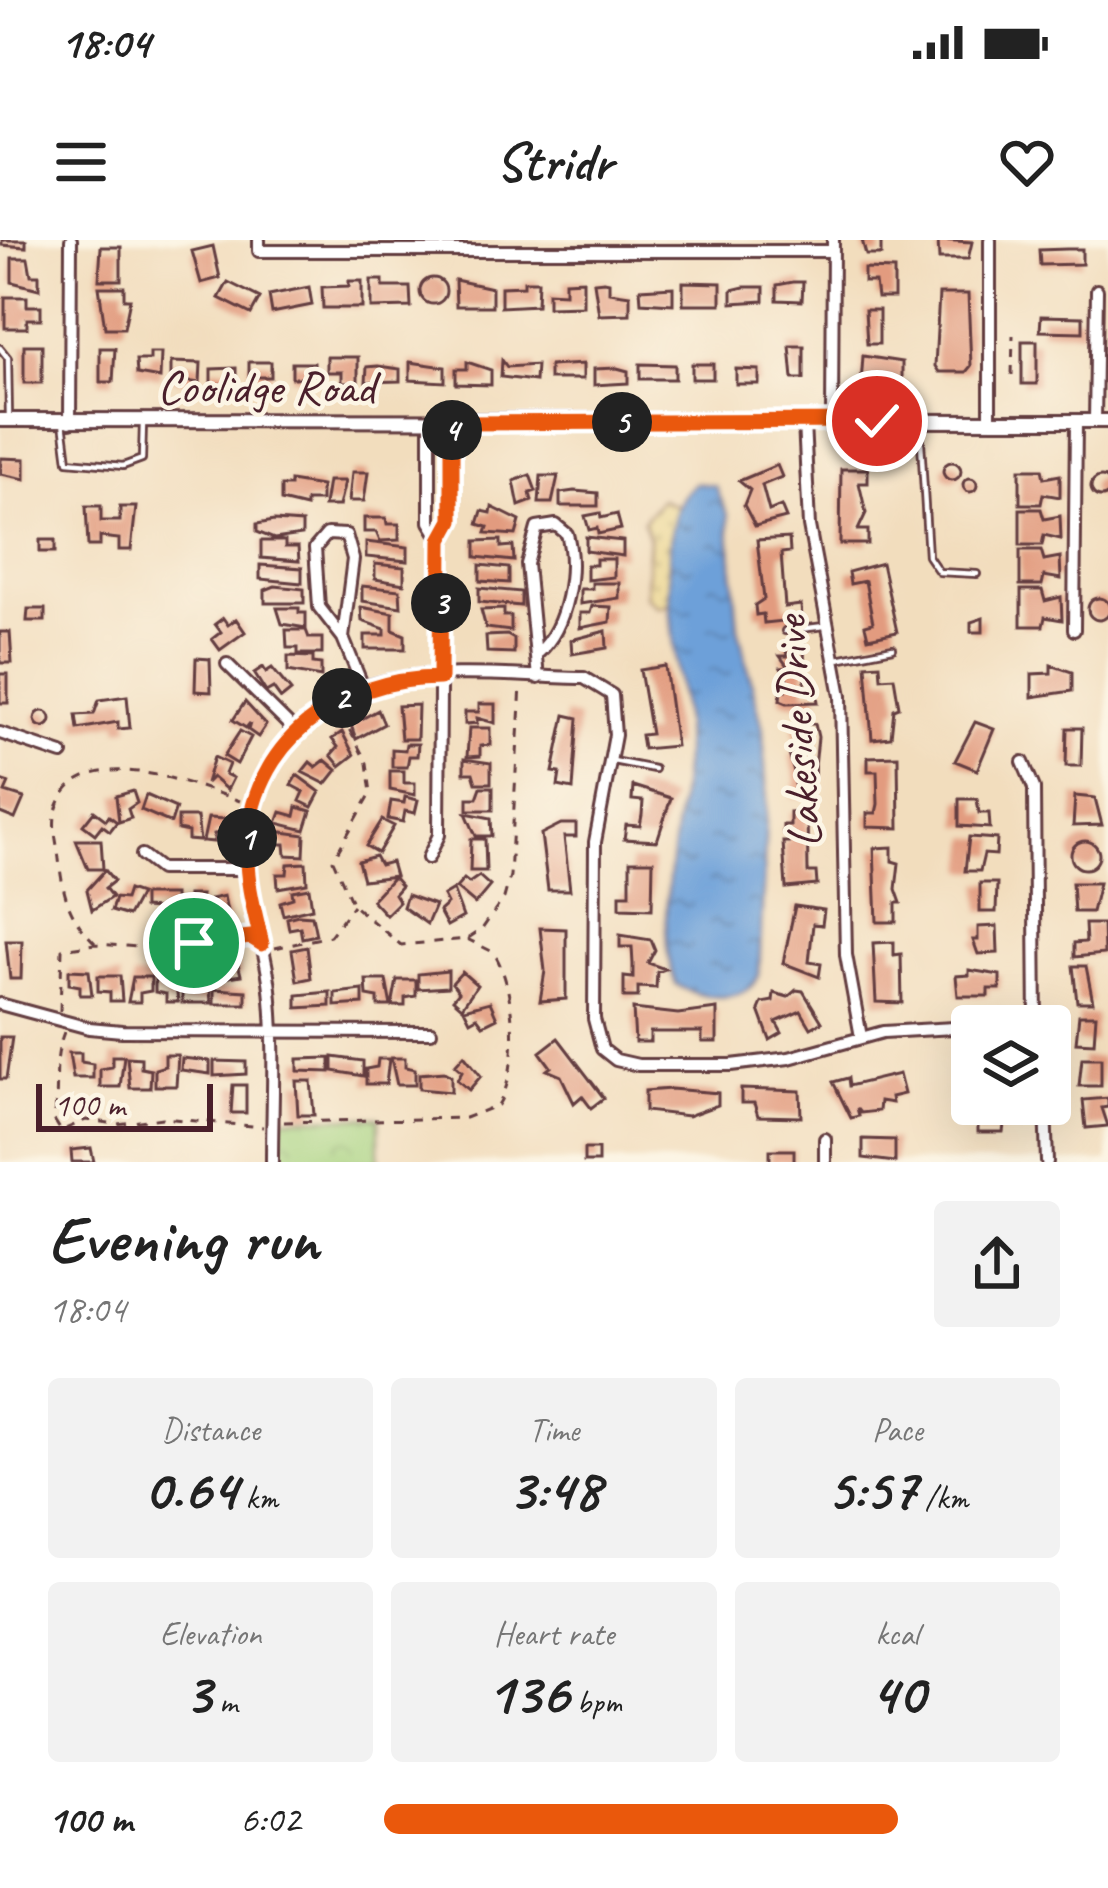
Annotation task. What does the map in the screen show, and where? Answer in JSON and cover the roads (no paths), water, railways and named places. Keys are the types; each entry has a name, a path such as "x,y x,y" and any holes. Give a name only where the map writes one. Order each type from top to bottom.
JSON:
{"street":[{"path":"66,422 70,240"},
{"path":"259,240 259,251 424,245 833,246 832,421"},
{"path":"990,240 990,421"},
{"path":"1097,290 1101,421"},
{"name":"Coolidge Road","path":"4,421 1101,421"},
{"path":"1074,630 1076,421"},
{"name":"Lakeside Drive","path":"804,422 809,526 837,659 846,955 861,1037"},
{"path":"430,423 430,522 441,540"},
{"path":"428,858 439,835 441,540 452,520 452,423"},
{"path":"538,652 552,639 572,565 567,534 556,525 537,528 527,564 538,678"},
{"path":"343,638 352,550 346,535 327,534 315,548 316,589 323,616 343,638 363,688"},
{"path":"227,664 296,732"},
{"path":"272,1162 272,1033 247,869 253,806 269,769 296,732 363,688 440,678 538,678 592,680 613,695 617,713 596,842 594,1018 602,1049 616,1060 638,1065 731,1066 788,1058 907,1028 951,1027"},
{"path":"0,733 62,754"},
{"path":"1023,762 1034,788 1036,1005"},
{"path":"142,855 160,869 247,869"},
{"path":"0,1004 122,1031 430,1032"},
{"path":"1046,1125 1047,1162"},
{"path":"825,1139 825,1162"}],"lane":[{"path":"0,348 8,358 4,421"},
{"path":"920,420 928,556 939,572 976,574"},
{"path":"66,422 68,461 123,466 140,463 143,423"},
{"path":"785,631 830,625"},
{"path":"837,659 893,648"},
{"path":"610,761 654,769"}],"water":[{"path":"696,483 715,486 728,515 738,627 763,729 767,800 759,975 743,991 721,997 697,994 676,984 666,926 684,754 669,559 681,500"}]}
